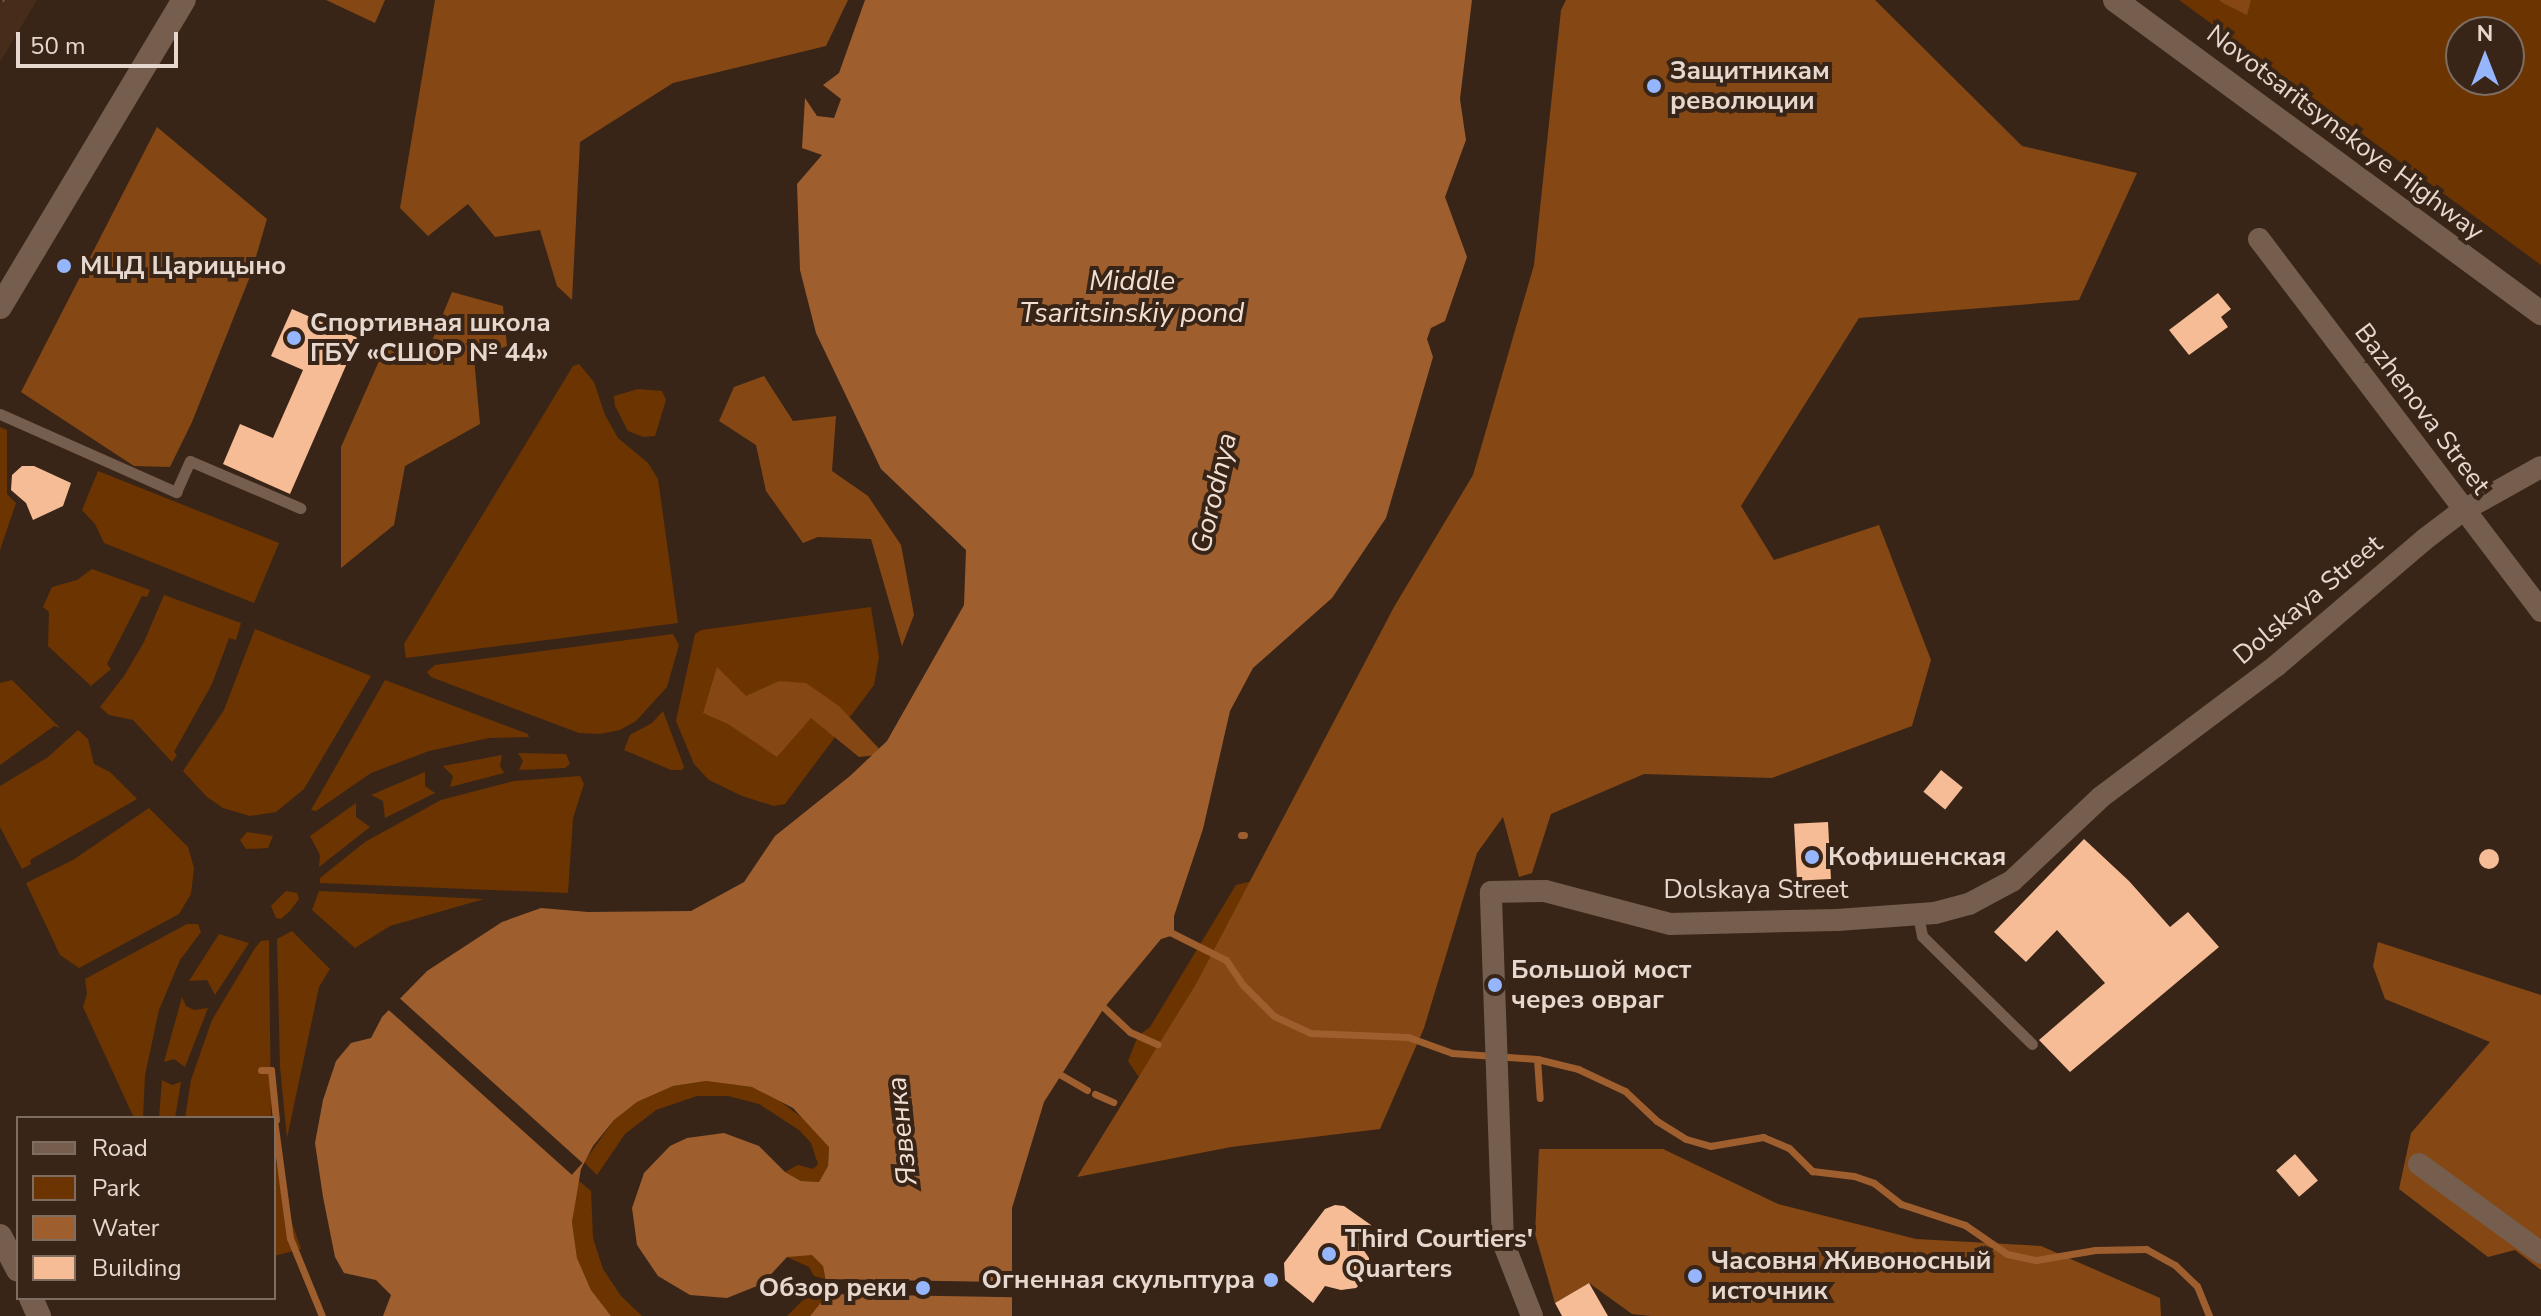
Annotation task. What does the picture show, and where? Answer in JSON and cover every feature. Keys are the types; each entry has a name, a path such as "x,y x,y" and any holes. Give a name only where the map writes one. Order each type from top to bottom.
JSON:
{"main road":[{"path":"0,307 184,0"},
{"name":"Novotsaritsynskoye Highway","path":"2115,0 2541,313"},
{"path":"0,1236 16,1266"}],"street":[{"name":"Bazhenova Street","path":"2259,239 2462,511 2541,611"},
{"name":"Dolskaya Street","path":"1532,1316 1503,1242 1491,892 1532,889 1670,924 1918,915 1969,904 2012,881 2101,797 2276,666 2462,511 2541,467"},
{"path":"2419,1164 2541,1253"}],"lane":[{"path":"0,414 176,492 190,461 300,508"},
{"path":"1918,915 1922,936 2032,1044"}],"shaded area":[{"path":"0,0 37,0 0,62"},
{"path":"326,0 385,0 375,23"},
{"path":"435,0 848,0 826,46 673,83 580,142 572,300 557,286 540,230 495,237 468,204 428,236 400,208"},
{"path":"1566,0 1875,0 2022,146 2137,173 2079,300 1859,318 1741,506 1774,560 1879,525 1931,660 1912,726 1772,778 1644,774 1551,814 1532,873 1519,877 1503,817 1477,853 1424,1028 1380,1129 1231,1147 1077,1177 1196,984 1394,607 1473,475 1534,265 1561,10"},
{"path":"2219,0 2251,0 2247,15"},
{"path":"157,127 267,219 251,274 192,422 170,467 134,466 21,392"},
{"path":"452,292 503,306 507,346 474,358 480,424 405,466 394,525 341,568 341,447 387,343 427,353"},
{"path":"764,376 793,421 836,416 832,471 868,496 901,545 914,615 902,646 871,539 818,537 803,543 766,491 756,445 719,421 734,387"},
{"path":"717,667 746,696 779,681 806,683 839,706 884,754 859,757 811,718 777,757 728,724 703,713"},
{"path":"2378,942 2541,995 2541,1270 2515,1250 2488,1257 2399,1189 2411,1133 2490,1042 2385,999 2373,966"},
{"path":"1539,1149 1663,1149 1778,1204 1916,1239 2041,1246 2160,1298 2161,1316 1651,1316 1632,1314 1589,1283 1555,1303 1535,1234"}],"green space":[{"path":"2179,0 2541,0 2541,265"},
{"path":"579,364 594,382 605,415 618,438 648,463 658,479 678,623 406,658 404,644 573,366"},
{"path":"638,389 662,391 666,400 655,436 643,437 628,431 615,406 614,396"},
{"path":"0,427 7,430 7,494 16,503 0,550"},
{"path":"98,471 279,543 254,603 104,543 95,524 82,510"},
{"path":"92,569 150,590 147,597 142,596 107,664 111,669 91,686 48,646 49,612 43,607 52,587 77,580"},
{"path":"164,595 241,623 236,640 229,638 212,684 174,752 177,755 172,762 133,720 109,715 100,707 124,676 144,642"},
{"path":"871,607 879,657 874,685 785,804 774,806 742,796 709,780 694,764 676,721 695,634 701,630"},
{"path":"255,629 371,676 304,789 276,812 250,816 223,808 207,797 183,771 224,710"},
{"path":"673,634 679,645 667,687 636,721 620,730 600,734 579,733 431,677 427,672 435,665"},
{"path":"12,680 60,728 54,726 0,765 0,683"},
{"path":"385,680 528,734 529,737 489,738 429,751 371,773 316,811 311,810"},
{"path":"663,711 684,767 682,770 671,770 624,750 630,735 652,723"},
{"path":"78,730 88,739 94,764 110,772 137,799 30,860 31,864 22,869 0,827 0,786 48,757"},
{"path":"518,753 566,754 570,764 565,768 519,770 523,761"},
{"path":"502,755 500,766 504,773 450,787 453,776 443,766"},
{"path":"425,772 425,786 435,793 385,818 383,801 371,795"},
{"path":"580,776 584,784 573,818 568,893 320,883 320,878 365,842 441,800 514,781"},
{"path":"356,803 356,817 370,827 319,867 320,855 310,836"},
{"path":"149,808 188,847 194,868 191,894 179,914 79,968 60,955 26,883 73,860"},
{"path":"247,832 273,836 268,848 246,849 240,840"},
{"path":"1256,880 1152,1076 1138,1076 1128,1061 1138,1036 1150,1027 1236,885"},
{"path":"286,891 297,893 299,899 281,919 276,918 271,906"},
{"path":"319,891 484,899 390,926 355,948 312,910"},
{"path":"187,924 198,924 201,932 180,960 159,1010 145,1075 143,1116 133,1116 83,1007 87,994 85,979"},
{"path":"292,931 330,969 319,987 287,1138 280,1067 277,939"},
{"path":"219,934 249,943 215,995 207,980 189,981"},
{"path":"269,940 271,1116 185,1116 191,1080 212,1020 261,941"},
{"path":"182,997 186,1006 194,1010 208,1008 185,1067 174,1059 164,1062"},
{"path":"162,1080 172,1085 181,1082 175,1116 159,1116"},
{"path":"706,1081 752,1087 770,1094 812,1125 829,1147 828,1166 819,1182 801,1181 785,1172 798,1165 813,1169 818,1164 811,1143 799,1130 759,1104 728,1096 697,1096 656,1110 625,1134 597,1175 584,1162 614,1120 637,1102 673,1086"},
{"path":"276,1162 282,1194 301,1249 276,1255"},
{"path":"578,1180 591,1191 593,1238 603,1269 621,1296 642,1316 611,1316 591,1290 577,1258 572,1222"},
{"path":"813,1255 823,1266 825,1279 814,1276 809,1267 787,1257"},
{"path":"811,1292 828,1294 810,1316 787,1316"}],"water":[{"name":"Middle Tsaritsinskiy pond","path":"865,0 1472,0 1460,99 1466,140 1445,197 1467,257 1445,321 1431,328 1427,339 1433,357 1386,518 1332,598 1253,668 1230,711 1203,829 1174,916 1174,935 1161,939 1104,1008 1044,1102 1012,1208 1012,1316 810,1316 828,1294 823,1266 812,1255 787,1257 762,1284 727,1298 690,1295 658,1276 637,1245 632,1208 644,1173 670,1146 687,1138 724,1133 759,1146 785,1172 801,1181 819,1182 828,1166 829,1147 793,1108 752,1087 706,1081 673,1086 637,1102 614,1120 593,1146 581,1169 572,1222 577,1258 591,1290 611,1316 383,1316 391,1295 376,1280 344,1273 335,1257 323,1197 315,1143 323,1100 336,1061 351,1043 371,1038 382,1017 427,971 502,922 541,908 588,912 691,911 744,882 775,836 850,776 887,741 964,605 966,550 881,469 816,333 800,270 797,184 822,155 802,148 805,98 817,116 834,118 841,99 823,85 839,73"}],"pier":[{"path":"396,995 583,1163 572,1175 385,1007"},
{"path":"825,1279 1015,1282 1015,1297 825,1294"}],"building":[{"path":"2218,293 2231,309 2221,317 2228,327 2189,355 2169,330"},
{"path":"292,309 358,338 290,494 223,464 240,424 273,438 303,370 271,356"},
{"path":"22,466 34,466 71,483 63,506 33,520 26,503 11,490 12,475"},
{"path":"1941,770 1963,788 1945,809 1923,792"},
{"path":"1828,822 1831,879 1797,881 1794,824"},
{"path":"2084,839 2129,881 2170,927 2188,912 2219,947 2070,1072 2039,1040 2105,983 2057,930 2026,962 1994,932"},
{"path":"2489,849 2496,852 2499,859 2496,866 2489,869 2482,866 2479,859 2482,852"},
{"path":"2295,1154 2318,1180 2299,1197 2276,1170"},
{"name":"Third Courtiers' Quarters","path":"1344,1206 1371,1225 1358,1242 1369,1258 1369,1268 1366,1279 1356,1288 1341,1290 1325,1286 1313,1303 1285,1280 1284,1263 1325,1209"},
{"path":"1589,1283 1608,1316 1562,1316 1555,1303"}],"waterway":[{"path":"1168,931 1226,960 1243,985 1274,1016 1310,1033 1408,1037 1452,1053 1537,1059 1578,1069 1625,1091 1657,1121 1686,1139 1710,1146 1763,1137 1789,1148 1812,1171 1854,1176 1874,1183 1901,1204 1965,1225 2007,1254 2036,1260 2095,1250 2146,1249 2175,1265 2197,1286 2209,1316"},
{"path":"1100,1004 1130,1032 1157,1044"},
{"path":"1537,1059 1540,1098"},
{"path":"261,1070 271,1070 276,1116"},
{"path":"1061,1075 1087,1090"},
{"path":"1095,1094 1113,1102"},
{"path":"276,1135 290,1238 322,1316"}],"place":[{"name":"Защитникам революции","path":"1654,86"},
{"name":"МЦД Царицыно","path":"64,266"},
{"name":"Спортивная школа ГБУ «СШОР № 44»","path":"294,338"},
{"name":"Кофишенская","path":"1812,857"},
{"name":"Большой мост через овраг","path":"1495,985"},
{"name":"Third Courtiers' Quarters","path":"1329,1254"},
{"name":"Часовня Живоносный источник","path":"1695,1276"},
{"name":"Огненная скульптура","path":"1271,1280"},
{"name":"Обзор реки","path":"923,1288"}],"water label":[{"name":"Gorodnya","path":"1214,493"},
{"name":"Язвенка","path":"902,1131"}]}
